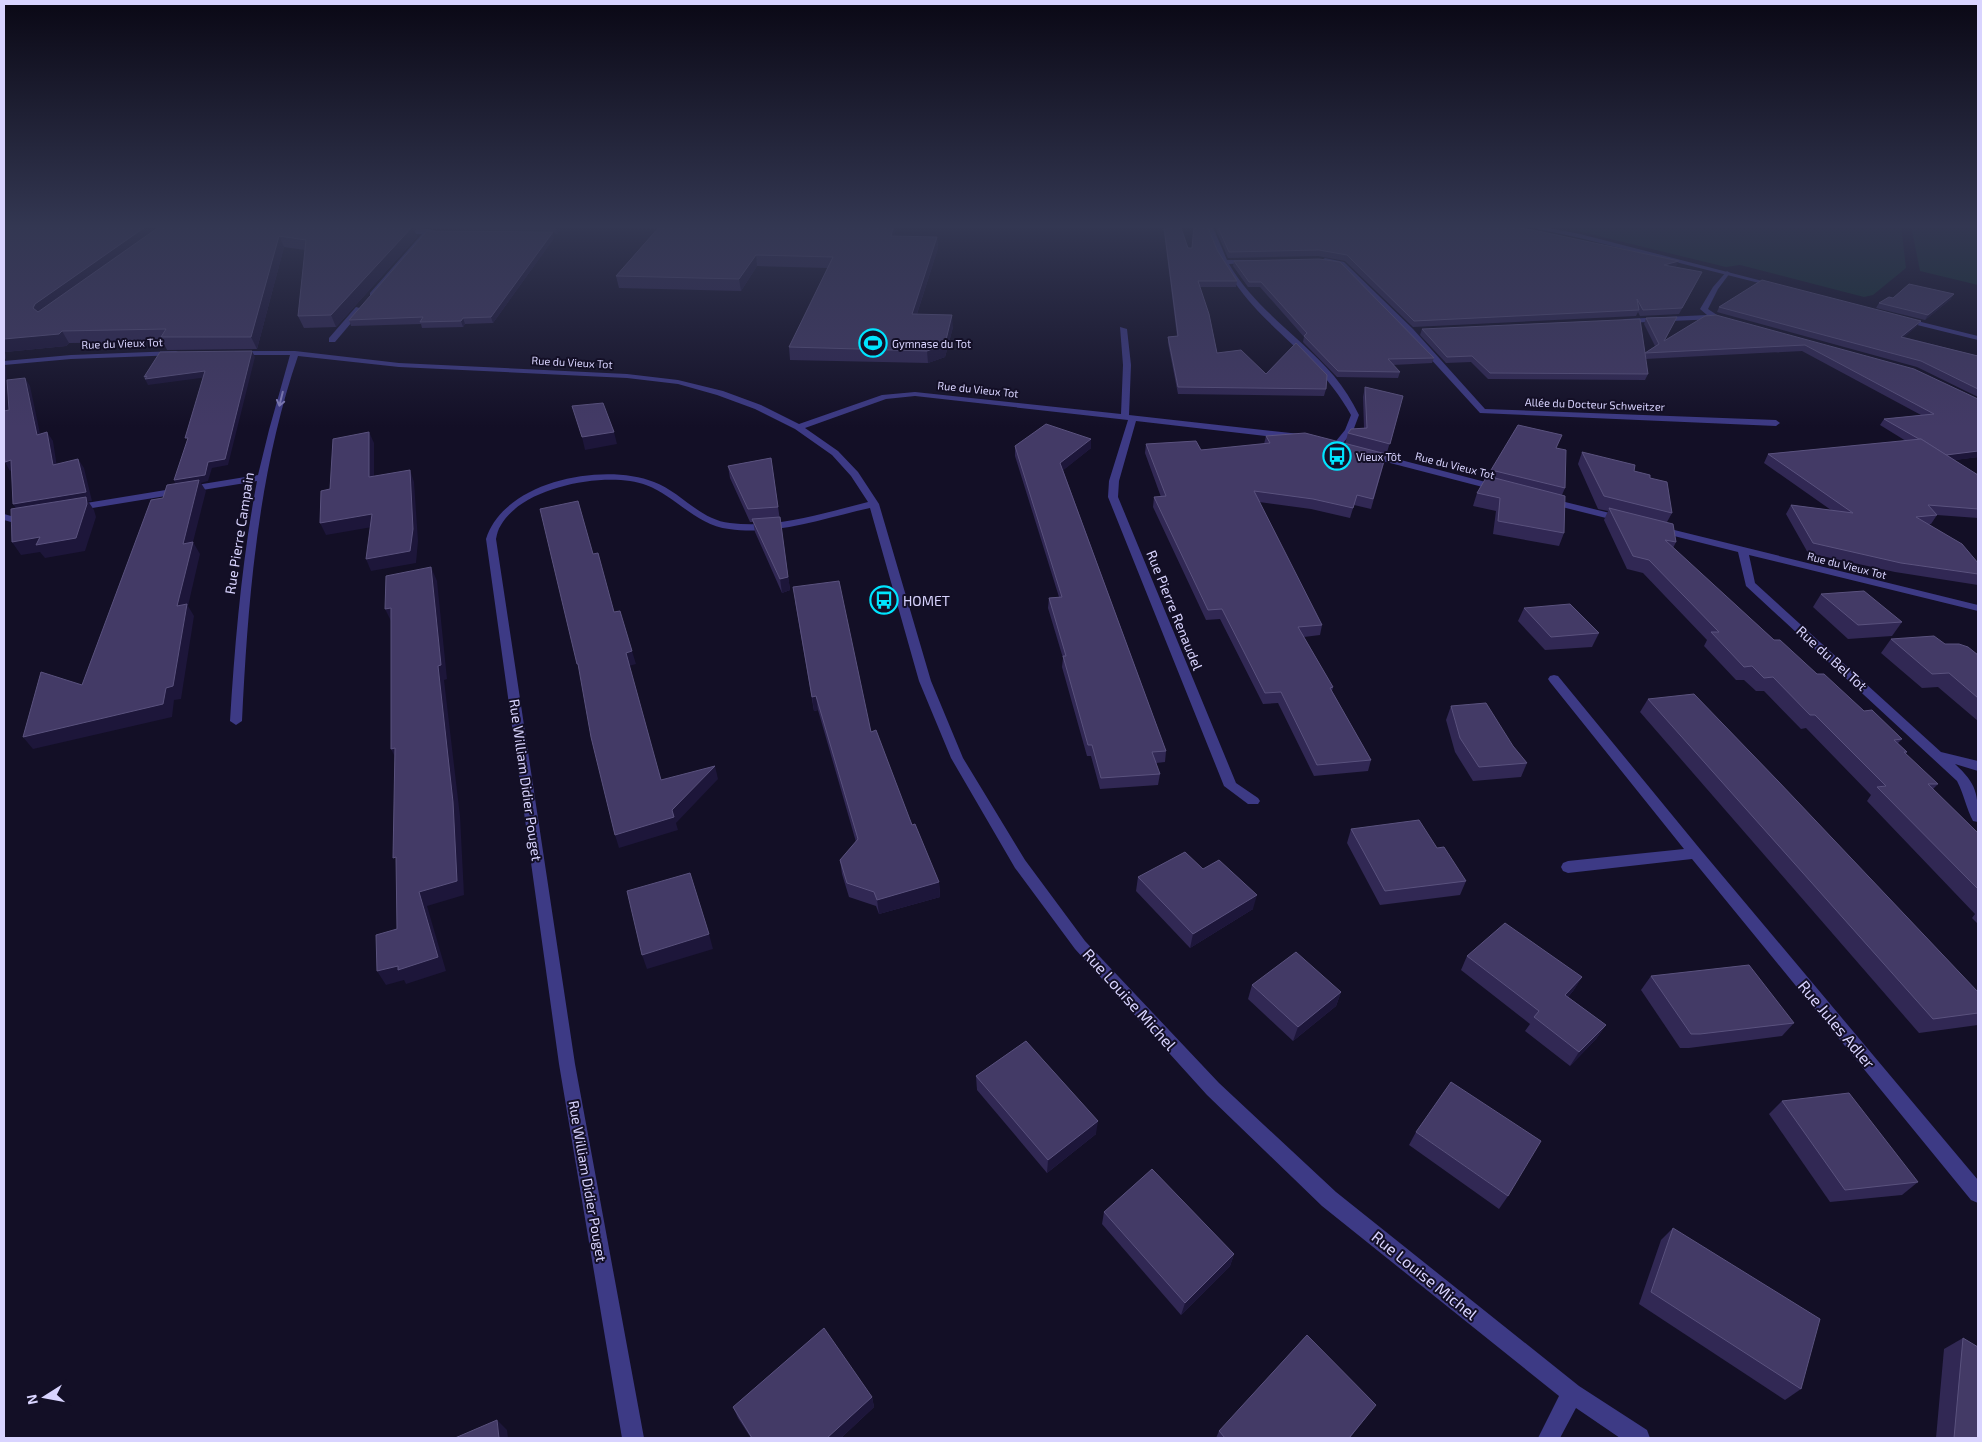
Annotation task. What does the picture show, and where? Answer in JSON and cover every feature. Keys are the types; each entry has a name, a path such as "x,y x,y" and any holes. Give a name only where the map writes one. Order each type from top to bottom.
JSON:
{"street":[{"path":"369,297 373,292"},
{"path":"1247,292 1317,363 1349,402 1355,415 1349,431 1337,446"},
{"name":"Allée du Docteur Schweitzer","path":"1371,292 1410,331 1483,411 1776,423"},
{"path":"1616,322 1717,318 1704,309 1713,292"},
{"path":"332,340 363,304"},
{"path":"1892,316 1978,338"},
{"path":"1123,329 1127,365 1129,417"},
{"path":"1410,331 1420,331"},
{"name":"Rue du Vieux Tot","path":"4,363 71,357 187,352"},
{"name":"Rue du Vieux Tot","path":"231,352 295,353 399,365 627,376 678,382 720,393 758,407 798,427 885,397 915,394 1310,439"},
{"name":"Rue Pierre Campain","path":"236,721 241,623 262,477 284,384 295,353"},
{"name":"Rue Pierre Renaudel","path":"1129,417 1114,480 1113,497 1231,786 1253,801"},
{"name":"Rue Louise Michel","path":"798,427 835,453 855,474 874,504 925,681 957,758 1020,864 1080,945 1213,1089 1329,1199 1572,1393 1639,1438"},
{"name":"Rue du Vieux Tot","path":"1365,453 1507,490"},
{"path":"60,511 262,477"},
{"name":"Rue William Didier Pouget","path":"633,1438 567,1064 491,539 496,523 525,497 567,482 603,477 639,479 651,483 703,518 726,526 768,527 874,504"},
{"path":"1535,497 1630,522"},
{"path":"4,517 11,519 40,514"},
{"name":"Rue du Vieux Tot","path":"1649,526 1743,551 1978,608"},
{"name":"Rue du Bel Tot","path":"1743,551 1750,584 1962,778 1971,795 1978,817"},
{"name":"Rue Jules Adler","path":"1554,679 1978,1194"},
{"name":"Rue du Bel Tot","path":"1939,755 1978,766"},
{"path":"1568,867 1696,853"},
{"path":"1549,1438 1572,1393"}],"green space":[{"path":"1846,292 1876,292 1864,297"}],"building":[{"path":"4,292 52,292 35,304 33,308 38,312 66,292 263,292 251,337 161,337 166,329 62,331 59,334 4,339"},
{"path":"300,292 352,292 331,315 298,316"},
{"path":"373,292 509,292 491,317 463,318 461,321 420,322 423,317 349,320"},
{"path":"816,292 919,292 912,314 952,315 945,344 927,351 789,347"},
{"path":"1172,292 1202,292 1209,314 1217,353 1241,350 1266,374 1296,343 1327,375 1326,389 1178,387 1168,337 1178,336"},
{"path":"1270,292 1370,292 1434,358 1388,359 1400,372 1338,371 1304,336 1307,333"},
{"path":"1385,292 1691,292 1682,308 1643,310 1637,299 1639,310 1414,321"},
{"path":"1742,292 1810,292 1921,321 1901,337 1978,356 1978,389 1921,361 1719,307"},
{"path":"1900,292 1954,294 1928,315 1879,303 1889,297 1893,298"},
{"path":"1716,315 1914,369 1978,399 1978,451 1946,455 1884,419 1934,414 1805,345 1645,353 1659,344 1646,318 1677,317 1664,341 1705,316"},
{"path":"1640,319 1648,374 1490,373 1472,356 1447,357 1422,329"},
{"path":"252,351 225,459 208,462 205,475 174,480 188,438 185,438 205,371 145,379 147,376 144,377 160,352"},
{"path":"25,378 37,435 47,432 53,465 78,459 86,492 13,504 11,460 5,462 4,454 4,411 9,410 7,380"},
{"path":"1365,387 1403,396 1390,444 1348,433 1351,429 1367,428"},
{"path":"603,403 614,432 582,437 572,406"},
{"path":"1046,424 1091,439 1060,463 1166,751 1152,752 1160,774 1101,778 1092,745 1088,745 1063,656 1066,656 1049,598 1062,597 1015,446"},
{"path":"1518,425 1562,435 1556,448 1566,450 1565,488 1491,470"},
{"path":"369,432 369,477 410,470 413,529 410,551 366,559 372,514 320,523 321,491 330,489 333,439"},
{"path":"1305,433 1386,454 1373,499 1357,495 1353,508 1313,499 1254,491 1322,625 1298,627 1333,687 1330,688 1371,760 1317,765 1281,692 1265,693 1222,609 1208,610 1154,497 1166,496 1146,444 1196,441 1201,450 1270,443 1266,436"},
{"path":"1921,439 1978,475 1978,509 1928,505 1937,515 1916,517 1962,544 1978,563 1978,574 1901,563 1813,543 1791,505 1853,513 1768,454"},
{"path":"1582,452 1635,465 1634,471 1650,475 1650,478 1667,482 1672,513 1604,496"},
{"path":"771,458 778,507 748,509 728,466"},
{"path":"1487,476 1565,496 1564,533 1498,521 1500,498 1477,493"},
{"path":"199,480 183,544 193,542 177,606 187,604 173,686 166,688 163,704 23,737 41,672 82,685 151,500 163,498 167,485"},
{"path":"86,497 87,504 76,538 36,545 40,537 12,542 11,509"},
{"path":"578,501 593,554 598,553 614,612 620,611 632,651 626,653 661,780 715,766 672,810 674,817 615,835 591,737 578,664 540,509"},
{"path":"1609,508 1673,524 1676,542 1665,540 1774,640 1780,640 1817,674 1824,674 1864,711 1872,710 1902,739 1894,740 1938,784 1928,784 1978,833 1978,889 1877,787 1886,786 1815,715 1810,715 1773,677 1764,678 1752,666 1744,667 1711,632 1719,632 1649,560 1633,556"},
{"path":"780,517 788,577 780,579 752,519"},
{"path":"431,567 441,665 438,666 453,802 457,881 419,892 438,957 398,970 398,966 377,971 376,935 397,929 396,857 393,858 395,748 391,749 391,608 385,609 386,576"},
{"path":"839,581 871,732 876,730 912,825 915,824 939,882 877,900 874,892 847,883 840,860 858,839 816,696 812,697 793,587"},
{"path":"1864,591 1902,622 1858,625 1821,594"},
{"path":"1570,604 1599,633 1551,637 1524,608"},
{"path":"1934,636 1945,644 1959,644 1968,647 1978,655 1978,698 1949,673 1932,674 1891,639"},
{"path":"1694,694 1978,992 1978,1013 1933,1019 1648,699"},
{"path":"1486,703 1513,746 1527,763 1479,767 1460,738 1451,706"},
{"path":"1419,820 1437,848 1444,847 1466,881 1385,891 1351,829"},
{"path":"1185,852 1203,869 1219,860 1257,895 1193,934 1138,877"},
{"path":"690,873 709,934 642,955 627,891"},
{"path":"1505,923 1582,977 1565,995 1606,1025 1579,1052 1534,1017 1539,1011 1467,956"},
{"path":"1296,952 1341,992 1298,1027 1252,985"},
{"path":"1749,965 1794,1023 1691,1034 1651,976"},
{"path":"1026,1041 1098,1121 1048,1160 976,1076"},
{"path":"1451,1082 1541,1141 1508,1196 1416,1132"},
{"path":"1849,1093 1918,1182 1845,1190 1782,1101"},
{"path":"1152,1169 1234,1254 1185,1303 1104,1212"},
{"path":"1673,1228 1820,1319 1801,1389 1651,1292"},
{"path":"824,1328 872,1397 827,1438 752,1438 733,1407"},
{"path":"1307,1335 1376,1405 1349,1438 1225,1438 1219,1431"},
{"path":"1963,1338 1978,1347 1978,1438 1954,1438"},
{"path":"497,1420 499,1438 455,1438"}],"place":[{"name":"Gymnase du Tot","path":"873,343"},
{"name":"Vieux Tôt","path":"1337,456"},
{"name":"HOMET","path":"884,600"}]}
